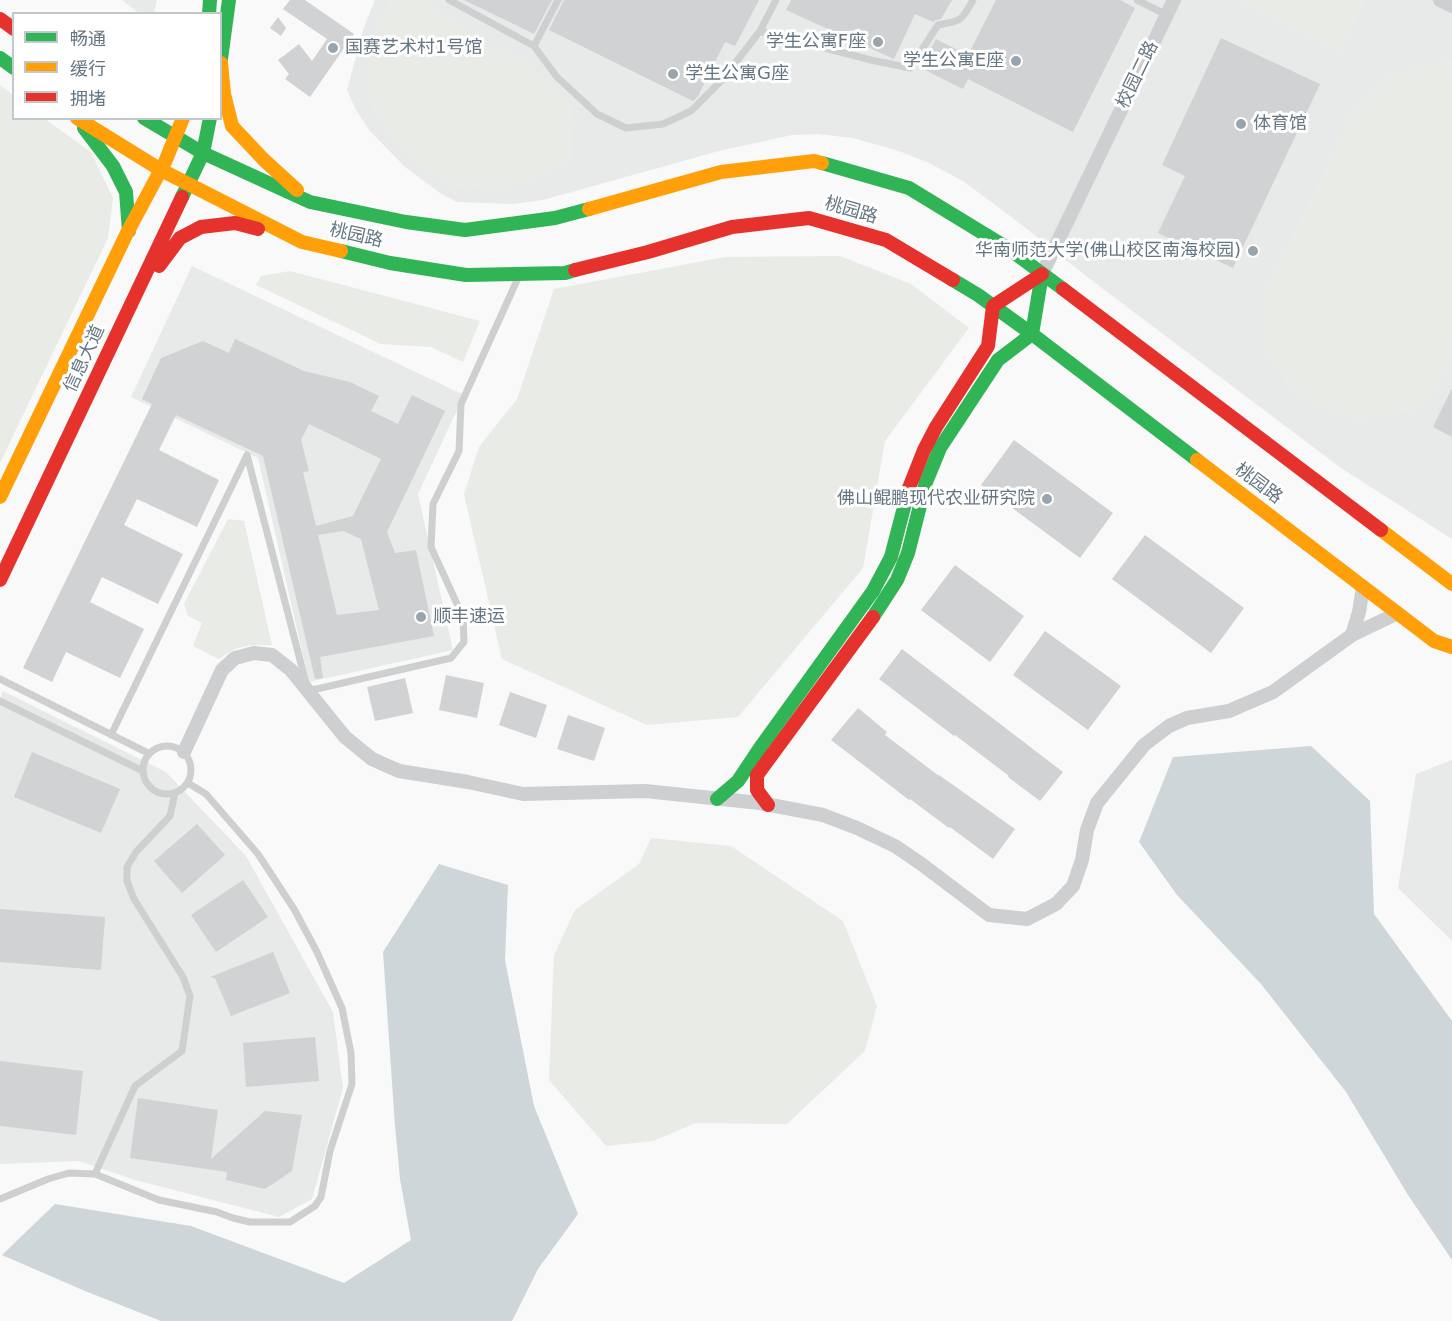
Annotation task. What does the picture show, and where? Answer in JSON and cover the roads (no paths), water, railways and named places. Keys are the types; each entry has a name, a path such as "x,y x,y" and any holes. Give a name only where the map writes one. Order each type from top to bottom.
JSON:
{"main road":[{"path":"222,58 230,0"},
{"path":"222,75 232,126 264,160 310,202"},
{"path":"78,120 113,166 126,192 129,231"},
{"name":"桃园路","path":"80,120 161,170 302,242 390,263 466,275 566,273 732,227 809,218 886,240 978,295 1434,641 1452,647"},
{"name":"桃园路","path":"148,120 204,153 310,202 406,222 465,230 555,218 721,172 814,161 909,188 1009,249 1042,273 1452,584"},
{"name":"信息大道","path":"0,497 161,170 182,120"},
{"name":"信息大道","path":"0,580 204,153 210,120"},
{"path":"132,302 180,238 201,227 235,223 302,242"},
{"path":"717,799 738,781 873,591 891,557 908,490 924,450 936,427 988,346 993,306 1042,273"},
{"path":"768,805 757,790 757,775 881,606 897,580 908,553 926,483 940,448 998,360 1032,334 1042,273"}],"street":[{"name":"校园二路","path":"1042,273 1174,0"},
{"path":"1440,0 1452,6"},
{"path":"1352,635 1363,587"},
{"path":"184,752 222,670 235,658 254,653 272,656 291,670 345,737 372,759 399,771 523,794 645,791 768,805 823,815 895,846 989,915 1027,919 1056,904 1073,886 1096,803 1144,745 1168,726 1187,718 1229,711 1273,692 1352,635 1398,613"}],"lane":[{"path":"448,0 534,46 557,77 597,114 626,128 663,124 691,111 723,79 760,31 776,0"},
{"path":"534,46 558,0"},
{"path":"760,31 910,68 938,25 958,21 973,0"},
{"path":"1137,0 1167,15"},
{"path":"111,735 247,455 308,691 451,658 464,642 463,617 432,547 433,504 459,451 461,404 520,274"},
{"path":"0,679 148,753"},
{"path":"0,701 143,771"},
{"path":"170,745 184,752 189,758 191,775 183,789 175,793 159,793 146,783 143,771 144,760 154,748 170,745"},
{"path":"0,1199 69,1173 95,1174 159,1200 217,1212 250,1222 290,1222 315,1206 321,1197 330,1151 352,1084 351,1053 342,1008 317,952 294,909 258,854 206,794 188,783"},
{"path":"95,1174 135,1086 182,1051 190,996 187,986 134,899 127,881 127,867 136,852 170,816 175,793"}],"place":[{"name":"学生公寓F座","path":"878,42"},
{"name":"国赛艺术村1号馆","path":"333,48"},
{"name":"学生公寓E座","path":"1016,61"},
{"name":"学生公寓G座","path":"673,74"},
{"name":"体育馆","path":"1241,124"},
{"name":"华南师范大学(佛山校区南海校园)","path":"1253,251"},
{"name":"佛山鲲鹏现代农业研究院","path":"1047,499"},
{"name":"顺丰速运","path":"421,617"}]}
